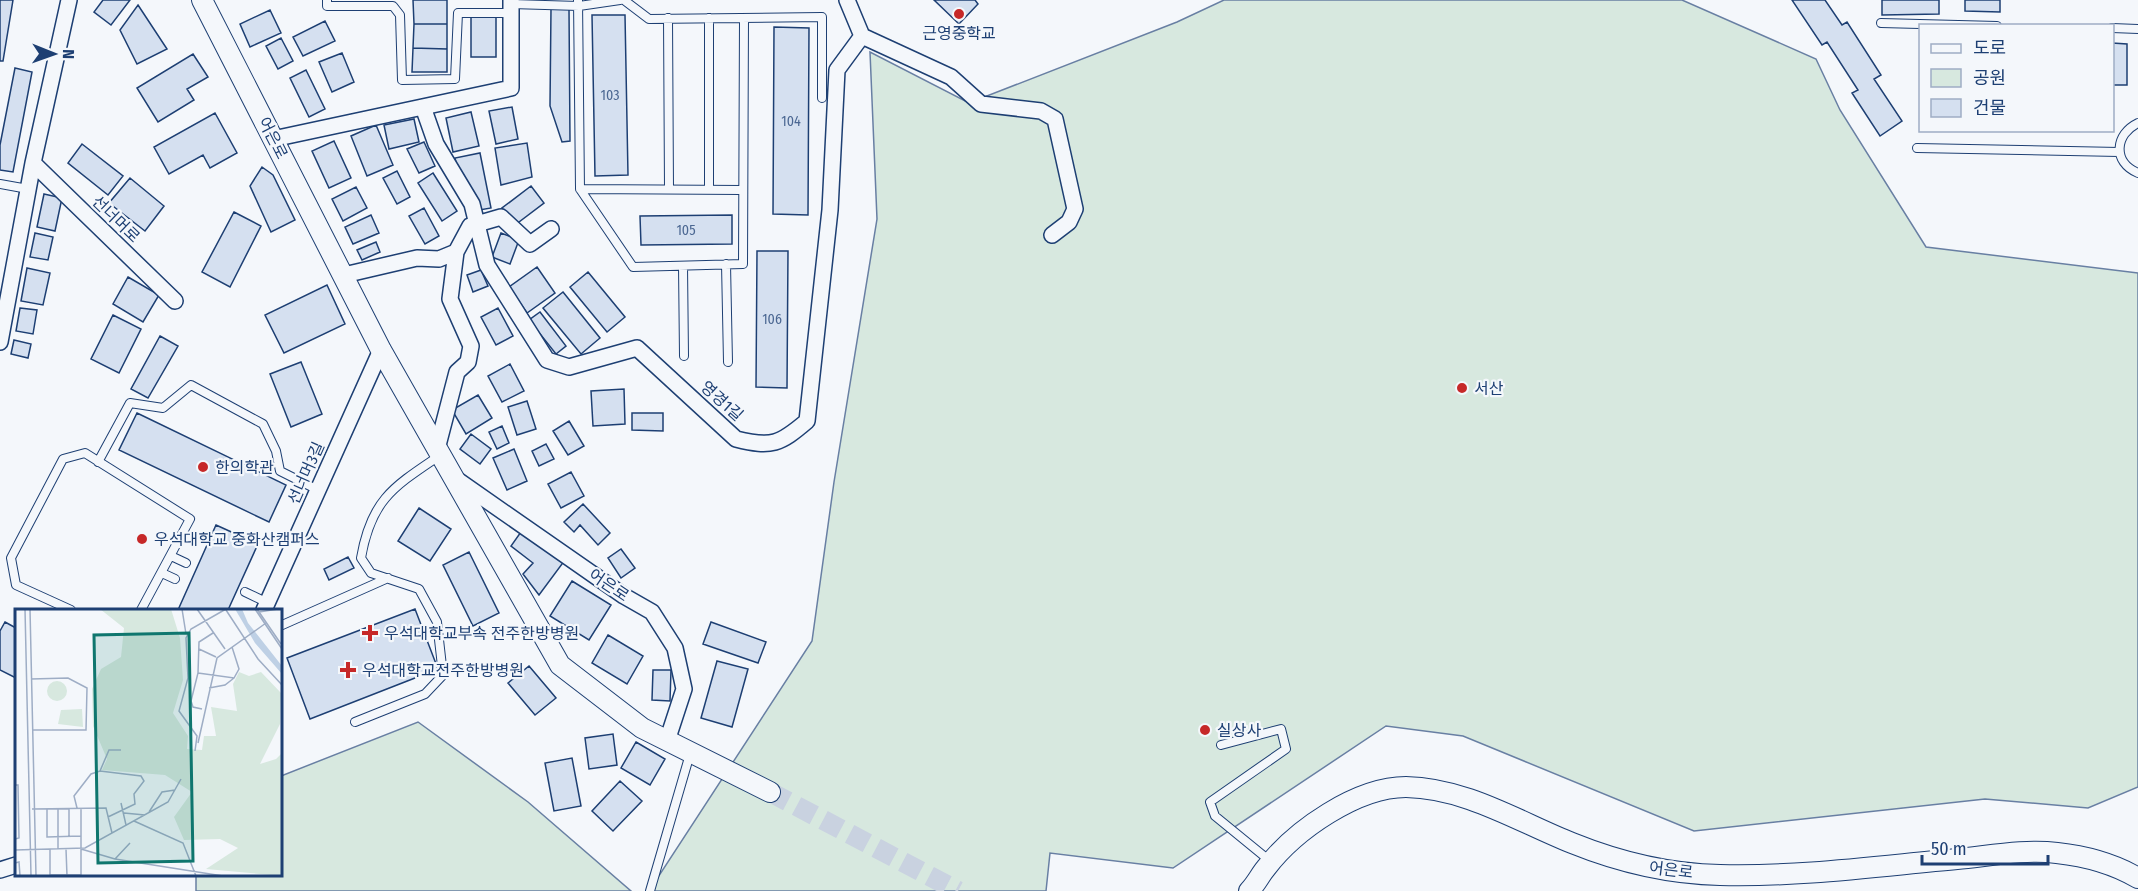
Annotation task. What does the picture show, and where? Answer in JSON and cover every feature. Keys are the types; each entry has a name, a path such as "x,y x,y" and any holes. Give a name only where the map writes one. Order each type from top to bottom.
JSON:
{"street":[{"path":"0,342 33,163 69,0"},
{"name":"어은로","path":"202,0 381,350 560,665 642,728 770,792"},
{"path":"847,0 862,36 951,77 981,104 1041,111 1055,119 1075,209 1068,222 1052,235"},
{"path":"273,139 512,88 511,6"},
{"name":"영경1길","path":"423,106 436,144 472,204 487,266 547,360 569,367 637,348 736,439 757,444 783,442 807,421 830,210 837,70 862,36"},
{"name":"선너머로","path":"33,163 175,301"},
{"path":"439,452 457,372 468,362 471,346 450,299 456,252 470,226 501,217 530,244 551,229"},
{"path":"344,275 417,258 439,259 456,252"},
{"name":"선너머3길","path":"266,607 381,350"},
{"name":"어은로","path":"453,477 624,596 652,612 675,648 684,689 667,741"},
{"name":"어은로","path":"1249,891 1271,862 1305,830 1338,807 1378,790 1406,787 1439,791 1499,810 1572,843 1645,867 1666,870 1719,875 1771,874 2057,853 2129,865 2138,878"},
{"path":"0,870 15,865"}],"lane":[{"path":"327,0 327,6 393,6 400,15 402,80 456,79 458,13 511,6 622,0 649,19 822,17 822,98"},
{"path":"578,3 580,189 633,267 742,264 744,18"},
{"path":"668,18 669,189"},
{"path":"709,18 709,189"},
{"path":"1881,23 1920,24"},
{"path":"2114,28 2138,29"},
{"path":"2138,123 2128,128 2121,136 2120,152 2127,167 2138,173"},
{"path":"1917,147 2120,152"},
{"path":"0,184 28,189"},
{"path":"580,189 742,190"},
{"path":"726,264 728,362"},
{"path":"683,266 684,356"},
{"path":"98,462 130,403 163,408 191,386 264,424 276,451 280,471 318,490"},
{"path":"355,722 425,694 443,675 437,622 419,589 371,573 361,558 365,535 374,511 398,484 439,452"},
{"path":"69,609 16,585 11,558 63,459 85,453 190,519 142,609"},
{"path":"171,556 186,563"},
{"path":"162,573 175,579"},
{"path":"282,626 388,578"},
{"path":"245,592 266,607"},
{"path":"1221,745 1281,729 1286,749 1210,802 1215,816 1271,862"},
{"path":"650,891 691,752"}],"green space":[{"path":"1224,0 1682,0 1816,59 1840,110 1926,247 2138,273 2138,787 2088,808 1985,799 1694,831 1463,736 1386,726 1173,868 1050,853 1046,891 649,891 812,641 834,482 877,219 870,52 969,103 1177,22"},
{"path":"418,722 528,802 631,891 196,891 196,876 282,876 282,776"}],"building":[{"path":"0,0 13,0 3,61 0,61"},
{"path":"103,0 130,0 111,25 94,12"},
{"path":"413,0 447,0 447,24 414,24"},
{"name":"근영중학교","path":"934,0 975,0 978,4 959,24"},
{"path":"1792,0 1825,0 1842,25 1847,22 1881,75 1874,79 1902,121 1880,136 1852,93 1858,90 1827,42 1822,45"},
{"path":"1882,0 1939,0 1939,14 1882,15"},
{"path":"1965,0 2000,0 2000,12 1965,11"},
{"path":"138,5 167,49 137,64 120,30"},
{"path":"551,9 569,9 570,141 562,142 550,106"},
{"path":"270,10 281,33 250,47 240,24"},
{"path":"471,14 496,14 496,57 471,57"},
{"path":"592,15 625,15 628,175 595,176"},
{"path":"325,21 335,41 303,56 293,37"},
{"path":"414,24 447,24 447,49 413,48"},
{"path":"774,27 809,28 808,215 773,214"},
{"path":"281,38 293,61 278,69 266,46"},
{"path":"2114,43 2127,44 2127,85 2114,85"},
{"path":"413,48 447,49 447,72 412,72"},
{"path":"342,53 354,82 332,92 319,62"},
{"path":"193,54 208,77 187,89 194,100 158,122 137,88"},
{"path":"15,68 32,72 13,172 0,170 0,145"},
{"path":"306,70 325,109 309,117 290,78"},
{"path":"512,107 518,139 496,144 489,111"},
{"path":"471,112 479,146 453,152 446,118"},
{"path":"215,113 237,153 210,168 203,155 169,174 154,147"},
{"path":"414,119 419,142 389,149 384,125"},
{"path":"376,125 393,165 367,176 351,136"},
{"path":"334,141 351,178 329,188 312,151"},
{"path":"424,142 435,166 419,173 407,149"},
{"path":"527,143 532,177 501,185 495,148"},
{"path":"82,144 123,176 108,195 68,163"},
{"path":"480,153 491,208 474,211 461,186 455,158"},
{"path":"262,167 273,175 295,220 271,232 250,186"},
{"path":"397,171 410,197 397,204 383,178"},
{"path":"433,173 457,211 442,221 418,183"},
{"path":"130,178 164,206 145,231 109,203"},
{"path":"531,186 544,203 515,225 502,208"},
{"path":"356,187 367,208 343,221 332,199"},
{"path":"44,194 62,198 55,231 37,227"},
{"path":"424,208 439,236 425,244 409,216"},
{"path":"234,212 261,226 230,287 202,272"},
{"path":"371,215 379,233 353,244 345,227"},
{"path":"732,215 732,244 641,245 640,216"},
{"path":"35,233 53,237 48,260 30,257"},
{"path":"501,233 519,240 510,264 492,257"},
{"path":"376,242 380,252 362,260 357,250"},
{"path":"757,251 788,251 787,388 756,387"},
{"path":"537,267 555,293 527,313 509,287"},
{"path":"27,268 50,273 43,305 21,301"},
{"path":"481,270 488,286 473,292 467,275"},
{"path":"588,272 625,317 607,332 570,287"},
{"path":"128,277 159,295 143,322 113,304"},
{"path":"327,285 345,324 284,353 265,315"},
{"path":"563,292 600,338 581,354 543,308"},
{"path":"20,308 37,310 33,334 16,331"},
{"path":"498,308 513,336 496,345 481,317"},
{"path":"540,312 566,346 556,354 529,320"},
{"path":"113,315 141,329 119,373 91,359"},
{"path":"160,336 178,346 148,398 131,389"},
{"path":"14,340 31,344 28,358 11,354"},
{"path":"301,362 322,414 291,427 270,374"},
{"path":"510,364 524,391 502,402 488,376"},
{"path":"624,389 625,424 593,426 591,391"},
{"path":"478,395 492,418 466,434 452,410"},
{"path":"527,401 536,429 517,435 508,407"},
{"name":"한의학관","path":"137,413 286,485 269,522 119,450"},
{"path":"632,413 663,413 663,431 632,430"},
{"path":"569,421 584,446 568,455 553,431"},
{"path":"502,426 509,443 497,449 489,432"},
{"path":"471,434 491,449 480,464 460,449"},
{"path":"546,444 554,459 539,466 532,451"},
{"path":"514,449 527,481 507,490 493,458"},
{"path":"571,472 584,496 561,508 548,484"},
{"path":"583,504 610,533 598,545 580,525 574,532 564,522"},
{"path":"419,508 451,529 430,561 398,541"},
{"path":"216,525 258,544 228,609 178,609"},
{"path":"523,529 565,560 539,595 523,574 533,563 511,546"},
{"path":"621,549 635,568 621,578 608,558"},
{"path":"469,552 499,613 473,626 443,565"},
{"path":"348,557 354,568 329,580 324,569"},
{"path":"572,581 611,605 589,640 550,616"},
{"path":"415,609 438,669 310,719 287,658"},
{"path":"5,622 15,627 15,678 0,670 0,631"},
{"path":"711,622 766,642 758,663 703,644"},
{"path":"608,635 643,656 627,684 592,663"},
{"path":"717,661 748,669 732,727 701,718"},
{"path":"529,666 556,698 535,715 508,683"},
{"path":"653,670 671,670 670,701 652,700"},
{"path":"613,734 617,765 589,769 585,738"},
{"path":"636,742 665,759 650,785 621,768"},
{"path":"572,758 581,806 554,811 545,763"},
{"path":"620,781 642,801 613,831 592,811"}],"tunnel":[{"path":"770,792 958,891"}],"place":[{"name":"근영중학교","path":"959,14"},
{"name":"서산","path":"1462,388"},
{"name":"한의학관","path":"203,467"},
{"name":"우석대학교 중화산캠퍼스","path":"142,539"},
{"name":"우석대학교부속 전주한방병원","path":"370,633"},
{"name":"우석대학교전주한방병원","path":"348,670"},
{"name":"실상사","path":"1205,730"}]}
